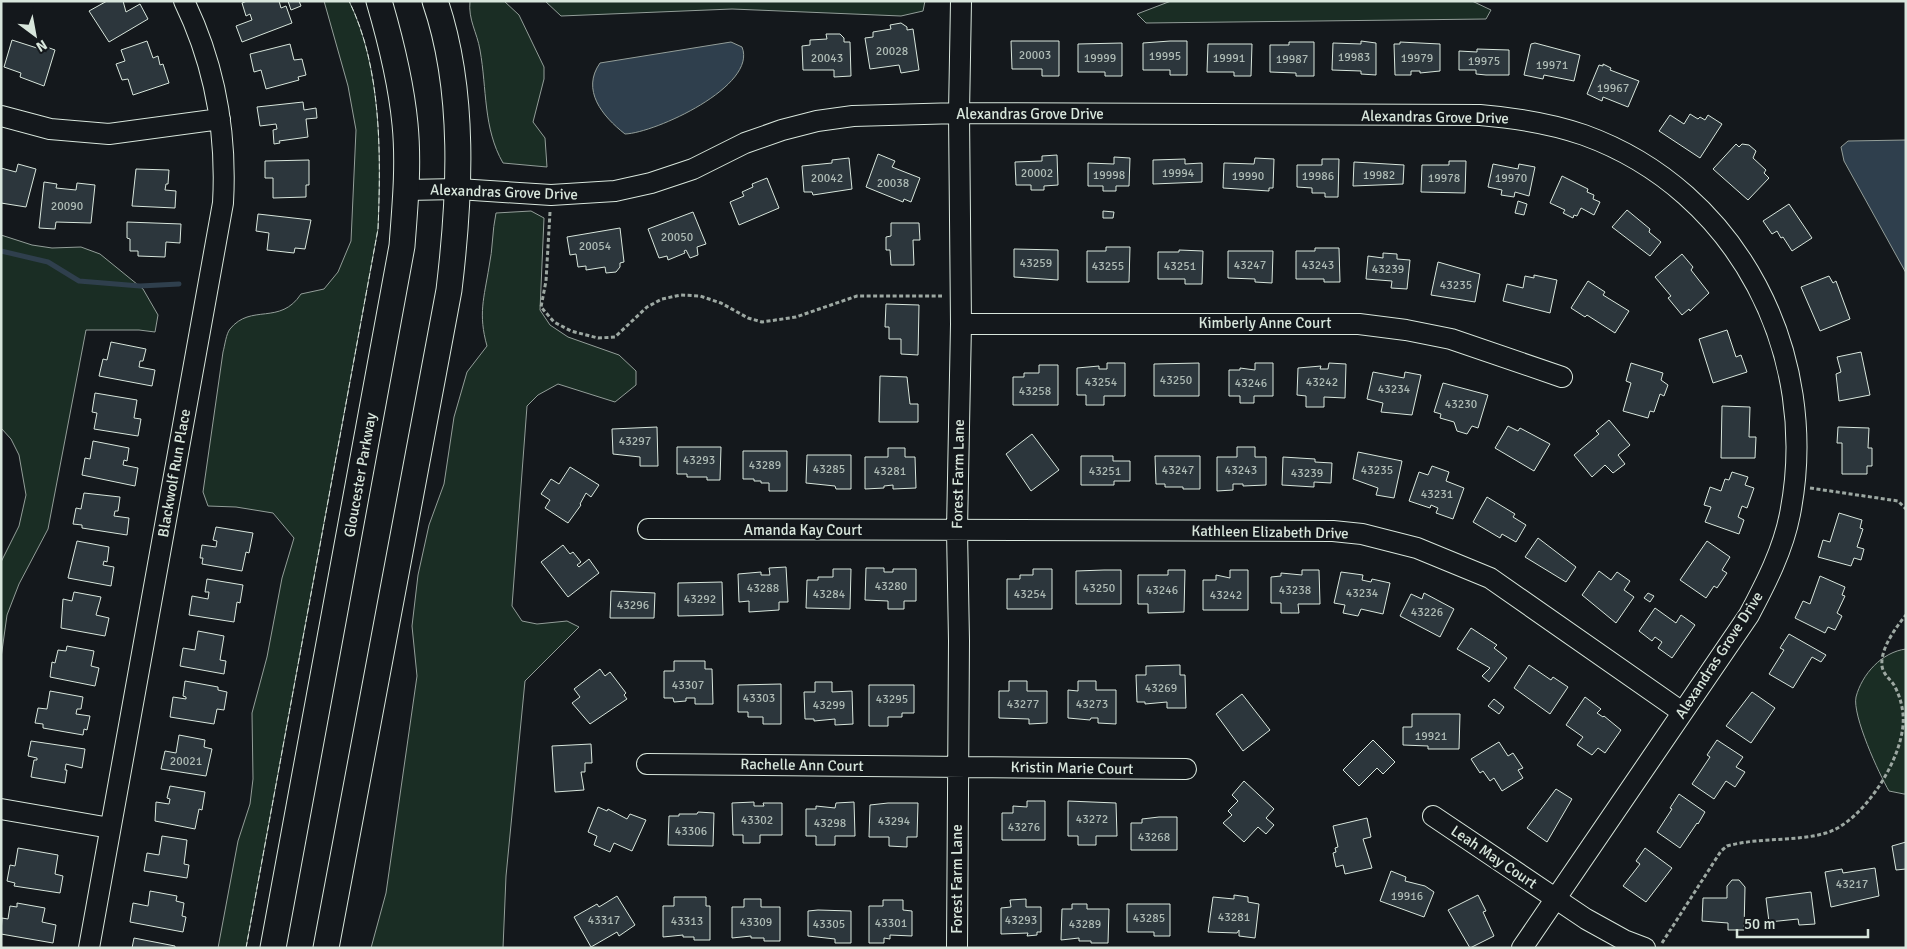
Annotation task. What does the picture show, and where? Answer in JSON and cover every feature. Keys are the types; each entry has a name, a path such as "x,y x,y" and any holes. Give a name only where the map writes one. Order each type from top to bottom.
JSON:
{"main road":[{"name":"Gloucester Parkway","path":"273,948 402,246 406,190 405,125 392,43 379,1"},
{"path":"326,948 449,290 458,188 458,135 450,70 435,1"}],"street":[{"name":"Blackwolf Run Place","path":"89,948 223,203 225,169 220,119 208,57 184,1"},
{"name":"Forest Farm Lane","path":"958,948 957,766 959,641 957,530 961,324 959,113 961,1"},
{"name":"Alexandras Grove Drive","path":"406,190 458,188 551,195 615,191 651,183 693,169 746,143 782,130 817,121 853,116 959,113 1480,115 1515,118 1551,125 1609,146 1648,168 1677,189 1703,213 1732,247 1765,300 1779,333 1789,367 1795,402 1798,438 1794,486 1782,541 1766,583 1749,615 1522,948"},
{"path":"1,116 50,129 109,134 220,119"},
{"name":"Kimberly Anne Court","path":"961,324 1360,324 1406,330 1451,339 1562,378"},
{"name":"Amanda Kay Court","path":"648,529 957,530"},
{"name":"Kathleen Elizabeth Drive","path":"957,530 1333,531 1390,540 1417,548 1490,578 1682,712"},
{"name":"Rachelle Ann Court","path":"647,764 957,766"},
{"name":"Kristin Marie Court","path":"957,766 1186,769"},
{"path":"1,809 110,828"},
{"name":"Leah May Court","path":"1433,816 1586,919 1624,940 1645,948"}],"path":[{"path":"551,195 546,281 541,307 554,322 586,336 598,338 615,337 646,306 662,299 681,295 700,296 748,318 762,322 796,317 857,296 960,297"},
{"path":"1794,486 1898,500 1906,509"},
{"path":"1658,948 1727,846 1826,833 1852,818 1865,804 1889,768 1900,737 1903,716 1900,700 1882,667 1883,654 1906,615"}],"green space":[{"path":"324,1 349,1 360,27 368,55 377,113 379,143 378,229 246,948 218,948 238,841 250,804 253,779 252,713 267,657 282,578 294,538 273,513 236,507 208,506 203,492 223,352 230,329 238,321 247,317 284,309 293,304 301,294 324,289 338,272 351,241 356,130 348,86"},
{"path":"470,1 504,1 519,15 544,67 544,79 533,122 545,138 547,167 503,163 492,136 489,122 480,50 471,20"},
{"path":"545,1 925,1 923,11 901,16 732,9 561,16"},
{"path":"1171,1 1472,1 1491,10 1486,19 1146,23 1137,14"},
{"path":"531,211 544,218 540,310 550,325 568,337 619,355 636,371 636,385 615,402 558,384 538,395 527,406 512,606 522,621 537,624 567,621 579,627 525,681 506,876 503,948 371,948 386,893 417,676 412,626 418,575 429,525 444,484 454,417 467,372 487,346 482,315 496,213"},
{"path":"1,235 32,245 52,248 81,247 100,254 143,289 158,315 155,332 139,330 86,330 48,529 19,584 7,615 1,658 1,562 19,526 26,495 19,455 11,439 1,428"},
{"path":"1906,649 1906,794 1904,794 1889,791 1873,759 1858,717 1856,697 1868,672 1881,659"}],"water":[{"path":"731,42 742,47 743,62 735,77 701,105 658,125 639,132 625,134 602,111 593,93 595,73 600,63"},
{"path":"1906,140 1906,273 1844,161 1841,147 1848,141"}],"building":[{"path":"107,1 123,1 126,12 140,4 148,19 109,42 89,11"},
{"path":"247,1 279,1 281,8 286,6 292,23 242,42 236,26 252,20 250,14 246,16 242,3"},
{"path":"288,1 299,1 301,6 291,10"},
{"path":"901,23 907,27 907,30 913,29 919,70 901,73 899,65 870,69 865,38 873,37 873,32 891,29 890,25"},
{"path":"826,34 840,34 844,38 844,42 850,42 851,76 834,77 834,70 803,70 802,46 810,45 810,40 827,39"},
{"path":"12,40 40,49 41,45 55,50 44,86 20,77 21,73 4,67"},
{"path":"147,41 153,58 158,56 160,65 163,64 169,83 133,95 128,79 122,80 116,64 125,61 121,50"},
{"path":"1011,41 1059,41 1059,76 1042,76 1042,69 1012,69"},
{"path":"1187,41 1187,75 1170,75 1170,70 1143,70 1143,43"},
{"path":"1361,41 1376,43 1376,75 1361,74 1361,71 1332,70 1333,43 1361,44"},
{"path":"1289,42 1314,42 1314,76 1296,76 1296,73 1270,72 1270,45 1289,45"},
{"path":"1400,42 1440,44 1440,71 1420,73 1420,71 1411,71 1411,75 1395,75 1394,44 1400,44"},
{"path":"1122,43 1122,76 1105,76 1105,72 1078,72 1078,44"},
{"path":"1535,43 1580,55 1574,81 1544,75 1543,79 1524,75 1531,44"},
{"path":"290,44 294,60 302,59 306,75 298,77 299,80 266,89 261,70 254,72 250,54"},
{"path":"1208,44 1252,44 1251,76 1234,76 1234,72 1207,72"},
{"path":"1477,49 1509,50 1509,75 1476,74 1476,70 1459,70 1459,51 1477,52"},
{"path":"1603,64 1611,68 1610,70 1639,81 1628,107 1603,97 1602,101 1587,94 1599,65 1603,66"},
{"path":"303,102 304,110 316,108 317,118 306,119 308,137 279,141 280,143 274,144 273,130 277,129 276,124 260,126 257,107"},
{"path":"1690,114 1698,119 1700,117 1705,120 1708,115 1722,124 1700,158 1659,131 1670,115 1684,124"},
{"path":"1736,144 1739,147 1742,144 1749,145 1756,151 1753,158 1766,170 1764,173 1769,178 1748,200 1713,169"},
{"path":"878,154 895,161 892,167 920,178 911,202 904,199 903,202 866,187"},
{"path":"1057,155 1058,185 1044,186 1044,190 1031,190 1031,185 1016,185 1015,162 1042,161 1042,156"},
{"path":"1114,157 1130,158 1129,186 1116,186 1116,191 1103,191 1103,186 1088,186 1088,163 1114,164"},
{"path":"849,158 852,189 813,195 812,192 804,192 802,166 832,163 832,160"},
{"path":"1255,158 1274,159 1273,188 1269,188 1269,191 1223,188 1224,163 1254,164"},
{"path":"1185,159 1185,164 1202,163 1202,182 1153,184 1153,160"},
{"path":"1322,159 1339,159 1338,197 1325,197 1325,193 1312,193 1312,188 1297,187 1297,165 1322,165"},
{"path":"309,160 309,185 306,185 306,197 273,198 273,178 265,178 265,161"},
{"path":"1449,161 1466,161 1465,193 1421,192 1422,165 1449,165"},
{"path":"1354,162 1404,165 1403,184 1353,186"},
{"path":"18,164 36,169 26,207 1,203 1,168 16,172"},
{"path":"1493,164 1518,169 1519,164 1535,167 1529,196 1515,192 1514,197 1501,195 1502,190 1488,187"},
{"path":"136,169 169,170 168,184 166,184 165,190 176,191 175,208 132,206"},
{"path":"1562,176 1588,189 1587,192 1594,195 1593,199 1600,202 1594,215 1581,208 1577,216 1574,215 1573,218 1563,213 1565,210 1550,203"},
{"path":"767,178 779,208 739,225 730,202 744,196 742,192 753,187 752,184"},
{"path":"44,182 57,184 56,188 76,190 77,183 95,185 91,223 56,222 55,229 39,228"},
{"path":"1518,201 1527,204 1524,215 1515,213"},
{"path":"1789,204 1812,238 1792,251 1783,237 1781,238 1777,231 1772,234 1763,221"},
{"path":"1627,210 1650,229 1649,232 1661,242 1650,256 1612,227"},
{"path":"1103,211 1114,212 1113,218 1103,218"},
{"path":"693,212 706,244 697,247 698,255 690,258 686,250 684,251 685,253 668,260 667,256 659,258 648,229"},
{"path":"258,214 311,220 305,249 295,248 294,253 267,250 269,233 256,231"},
{"path":"127,222 181,224 180,243 166,242 165,257 138,256 138,251 130,251 130,239 127,238"},
{"path":"891,223 919,223 920,240 913,240 914,265 891,265 890,250 886,250 886,237 891,236"},
{"path":"620,228 624,262 620,263 620,267 616,272 606,273 605,267 586,270 586,266 578,267 576,254 570,255 567,237"},
{"path":"1106,247 1130,247 1129,282 1087,282 1087,251 1106,251"},
{"path":"1315,248 1339,248 1340,282 1324,282 1324,279 1296,279 1296,251 1315,251"},
{"path":"1014,249 1058,250 1058,280 1014,277"},
{"path":"1179,250 1203,251 1202,284 1185,284 1185,279 1158,279 1158,252 1179,252"},
{"path":"1228,251 1273,251 1272,283 1255,282 1255,279 1228,278"},
{"path":"1383,253 1397,254 1397,259 1410,260 1407,289 1391,288 1392,281 1366,279 1368,256 1383,258"},
{"path":"1682,254 1693,267 1691,270 1709,293 1690,311 1689,309 1682,315 1668,298 1671,296 1655,277"},
{"path":"1438,262 1480,274 1475,302 1431,295"},
{"path":"1534,275 1557,280 1550,313 1503,301 1507,284 1523,288 1525,276 1534,278"},
{"path":"1829,276 1833,283 1836,281 1850,319 1820,331 1801,287"},
{"path":"1588,281 1605,292 1603,295 1629,311 1615,333 1587,315 1585,317 1571,308"},
{"path":"886,304 919,305 918,355 901,354 901,339 889,339 889,327 885,327"},
{"path":"1727,330 1736,357 1741,355 1747,372 1713,383 1699,339"},
{"path":"111,342 146,349 143,361 140,361 139,367 155,370 152,386 99,376 103,359 107,360"},
{"path":"1861,352 1870,395 1839,401 1836,374 1841,372 1837,357"},
{"path":"1107,363 1125,363 1125,396 1104,396 1104,405 1086,405 1086,395 1077,395 1077,368 1099,366 1099,369 1107,369"},
{"path":"1199,363 1199,396 1154,396 1154,364"},
{"path":"1255,363 1273,363 1273,396 1254,396 1254,403 1240,403 1240,396 1229,396 1229,370 1240,370 1240,368 1255,370"},
{"path":"1329,363 1346,364 1345,398 1324,397 1324,407 1306,407 1306,396 1297,395 1298,368 1321,366 1320,369 1328,369"},
{"path":"1631,363 1663,373 1661,380 1668,385 1664,396 1660,394 1654,412 1650,411 1648,418 1623,411 1631,383 1626,381"},
{"path":"1039,365 1058,365 1058,405 1013,405 1013,377 1024,377 1024,373 1039,373"},
{"path":"1373,372 1404,378 1405,372 1421,375 1412,415 1381,412 1383,403 1367,399"},
{"path":"880,376 907,377 910,404 918,404 918,422 879,422"},
{"path":"1443,383 1488,395 1478,428 1472,426 1467,434 1457,431 1454,422 1440,418 1441,414 1434,412"},
{"path":"95,393 137,400 134,418 141,419 138,436 94,429 97,413 92,412"},
{"path":"1722,406 1750,407 1749,437 1756,437 1755,458 1721,458"},
{"path":"1609,420 1630,445 1618,455 1625,464 1613,473 1605,465 1592,477 1574,455 1599,434 1596,431"},
{"path":"1508,426 1518,431 1520,428 1550,444 1534,471 1495,448"},
{"path":"657,427 658,466 640,466 640,457 613,454 612,429"},
{"path":"1838,427 1869,428 1868,448 1872,448 1872,466 1867,466 1867,474 1842,474 1842,443 1837,443"},
{"path":"1032,434 1059,470 1031,491 1006,454"},
{"path":"93,441 129,448 127,461 124,460 123,465 138,468 135,486 82,475 85,458 90,459"},
{"path":"677,447 721,447 720,480 707,480 707,477 687,477 687,474 677,474"},
{"path":"1237,447 1255,447 1255,457 1266,457 1266,485 1243,486 1243,484 1233,484 1233,490 1217,491 1217,457 1237,457"},
{"path":"888,448 905,448 905,457 915,457 916,488 893,489 893,485 884,486 884,488 865,489 865,457 888,457"},
{"path":"743,451 787,451 787,491 769,491 769,483 761,483 761,481 754,481 754,479 743,479"},
{"path":"1358,452 1402,461 1394,498 1376,495 1378,488 1353,479"},
{"path":"807,455 851,455 851,489 836,489 835,486 806,483"},
{"path":"1081,456 1113,456 1113,461 1130,461 1130,481 1114,481 1114,485 1081,485"},
{"path":"1155,456 1200,456 1200,489 1165,487 1165,484 1156,484"},
{"path":"1283,457 1315,459 1315,462 1332,463 1331,483 1314,482 1314,487 1282,485"},
{"path":"1432,466 1449,472 1446,481 1464,488 1453,519 1436,513 1438,508 1431,505 1430,508 1409,501 1419,472 1428,475"},
{"path":"570,467 599,485 591,497 586,493 581,505 568,523 545,508 550,500 541,494 551,479 559,484"},
{"path":"1732,472 1748,477 1745,485 1754,488 1747,508 1742,506 1738,517 1744,520 1739,534 1705,522 1711,507 1704,505 1710,487 1721,491 1725,479 1729,480"},
{"path":"84,493 120,497 118,511 115,511 114,516 129,518 127,535 82,528 82,525 73,524 76,508 81,509"},
{"path":"1487,497 1515,514 1513,517 1526,525 1516,542 1502,534 1500,538 1473,522"},
{"path":"1839,513 1862,520 1860,528 1863,529 1857,547 1864,549 1861,560 1854,558 1851,566 1818,557 1823,540 1830,542"},
{"path":"216,527 253,533 249,553 246,552 242,571 202,564 203,558 200,558 202,545 216,547 217,541 213,540"},
{"path":"1538,538 1576,567 1566,582 1525,557"},
{"path":"77,541 109,547 107,562 104,561 103,565 114,567 111,586 68,578"},
{"path":"1707,541 1730,557 1722,570 1727,573 1717,588 1714,586 1706,598 1680,580"},
{"path":"563,545 570,554 573,552 581,562 577,565 579,567 589,559 599,573 568,597 541,562"},
{"path":"786,567 788,602 779,602 779,610 749,612 749,601 739,602 738,574 761,572 761,575 770,575 769,568"},
{"path":"866,568 884,568 884,572 893,572 893,569 916,569 916,601 904,601 904,609 888,609 888,601 865,600"},
{"path":"833,569 851,569 850,609 806,608 807,580 818,580 818,577 833,577"},
{"path":"1033,569 1052,569 1052,609 1007,609 1007,579 1020,579 1020,575 1033,575"},
{"path":"1121,570 1121,604 1076,604 1076,571"},
{"path":"1168,570 1185,570 1184,612 1148,613 1148,604 1138,604 1138,575 1168,575"},
{"path":"1230,570 1248,570 1248,610 1203,610 1203,580 1216,580 1216,575 1230,578"},
{"path":"1302,570 1319,570 1320,604 1298,604 1299,613 1281,613 1281,603 1271,603 1271,577 1281,576 1281,573 1302,575"},
{"path":"1599,571 1611,580 1617,572 1630,581 1624,590 1634,597 1616,623 1582,595"},
{"path":"1341,572 1363,575 1362,580 1371,582 1372,579 1390,583 1383,614 1361,609 1358,616 1343,613 1345,605 1334,603"},
{"path":"1820,576 1845,587 1842,595 1845,596 1837,613 1842,616 1835,630 1828,627 1825,633 1795,618 1803,601 1810,604"},
{"path":"207,579 243,585 240,603 237,602 234,622 189,615 192,596 208,599 209,592 205,592"},
{"path":"722,582 723,615 678,616 678,583"},
{"path":"611,591 655,593 654,618 610,618"},
{"path":"74,592 101,597 96,615 109,618 105,636 61,628 63,599 72,601"},
{"path":"1424,593 1454,609 1440,637 1400,616 1411,594 1422,599"},
{"path":"1648,593 1654,596 1650,602 1644,598"},
{"path":"1655,608 1676,623 1681,615 1695,625 1672,658 1658,648 1662,642 1655,637 1652,641 1639,631"},
{"path":"1471,628 1497,645 1494,648 1507,658 1489,682 1482,676 1490,668 1457,649"},
{"path":"198,631 224,636 220,660 226,661 224,674 180,666 183,648 195,650"},
{"path":"1789,634 1826,655 1821,662 1812,657 1793,688 1769,674 1784,650 1780,648"},
{"path":"67,646 94,651 91,666 99,668 95,686 50,677 52,662 55,663 58,650 66,651"},
{"path":"674,661 705,661 705,669 712,669 713,704 695,704 695,698 686,698 686,701 674,702 673,698 664,698 664,671 674,671"},
{"path":"1180,665 1180,675 1185,675 1186,708 1167,708 1167,702 1145,704 1145,702 1137,702 1136,675 1146,675 1146,666"},
{"path":"1529,665 1551,680 1553,677 1568,687 1550,714 1514,688"},
{"path":"600,669 605,676 610,672 626,693 624,695 627,699 590,724 572,703 580,697 574,689"},
{"path":"185,681 218,687 218,690 227,692 224,710 217,709 214,724 170,717 173,697 186,699 183,696"},
{"path":"1009,681 1027,681 1027,691 1047,691 1047,723 1029,724 1029,719 999,718 999,691 1009,691"},
{"path":"1078,681 1096,681 1096,690 1116,690 1116,724 1098,723 1098,718 1091,718 1090,720 1068,718 1068,690 1078,691"},
{"path":"815,682 832,682 832,692 852,691 853,724 835,725 835,719 814,721 814,719 805,719 804,692 815,692"},
{"path":"781,684 781,724 763,724 763,717 748,717 748,712 738,712 738,685"},
{"path":"869,685 914,685 914,713 902,713 902,717 888,717 888,726 869,726"},
{"path":"50,691 83,697 81,709 77,709 76,714 90,716 87,730 84,729 83,735 43,728 43,724 35,723 38,708 47,709"},
{"path":"1752,692 1775,708 1751,743 1726,726"},
{"path":"1242,694 1270,730 1243,751 1216,714"},
{"path":"1585,697 1601,709 1597,713 1604,716 1621,730 1605,753 1598,748 1592,755 1577,745 1583,737 1566,725"},
{"path":"1494,699 1504,707 1499,714 1488,706"},
{"path":"1412,714 1460,714 1459,749 1428,749 1428,746 1403,745 1403,727 1412,727"},
{"path":"179,735 205,740 204,747 212,749 206,776 161,769 165,751 176,753"},
{"path":"1373,740 1395,762 1383,774 1377,768 1359,786 1343,770"},
{"path":"1717,740 1743,757 1736,767 1745,772 1735,787 1726,781 1714,799 1692,784 1710,757 1707,755"},
{"path":"31,741 85,749 82,768 66,764 65,783 31,777 34,760 37,760 37,758 28,756"},
{"path":"1499,742 1508,756 1513,753 1523,768 1518,770 1523,778 1502,791 1494,778 1490,781 1483,771 1480,773 1471,759"},
{"path":"591,744 592,763 585,763 585,772 581,772 584,790 555,792 552,746"},
{"path":"1244,781 1274,809 1266,818 1274,825 1266,834 1258,827 1244,842 1223,823 1232,815 1228,811 1238,801 1232,795"},
{"path":"170,786 205,792 202,810 199,809 195,829 155,821 156,802 169,804 170,799 167,798"},
{"path":"1556,789 1572,799 1547,842 1527,828"},
{"path":"1679,794 1705,812 1680,848 1657,832"},
{"path":"1027,801 1045,801 1045,840 1002,840 1002,813 1013,813 1013,806 1027,807"},
{"path":"1068,801 1116,803 1117,836 1096,836 1096,845 1078,845 1078,836 1068,836"},
{"path":"754,802 754,806 764,806 763,803 782,803 782,835 760,835 760,843 743,843 743,835 733,835 732,803"},
{"path":"854,802 855,836 835,836 835,845 816,845 816,836 806,836 806,809 816,809 816,806 835,808 836,803"},
{"path":"918,803 917,837 907,837 907,847 889,846 889,837 869,837 870,805"},
{"path":"598,807 607,811 608,809 627,819 630,814 646,820 632,851 614,843 610,852 594,845 597,836 588,832"},
{"path":"698,812 714,813 713,846 668,845 669,816 697,814"},
{"path":"1177,817 1177,850 1131,850 1131,823 1142,823 1142,819"},
{"path":"1367,818 1371,837 1363,839 1372,868 1345,874 1343,865 1336,867 1333,853 1336,852 1335,848 1338,847 1333,826"},
{"path":"162,836 187,840 184,864 189,865 187,878 144,871 147,853 159,855"},
{"path":"1906,842 1906,869 1896,870 1892,846"},
{"path":"18,848 58,855 55,874 63,876 60,893 14,886 15,883 7,881 10,865 15,866"},
{"path":"1645,848 1672,868 1646,902 1623,886 1640,864 1636,861"},
{"path":"1875,868 1879,896 1831,907 1825,872 1842,869 1843,873"},
{"path":"1391,871 1406,877 1405,881 1425,886 1434,892 1424,917 1380,901"},
{"path":"1732,880 1739,880 1745,887 1744,930 1728,930 1728,923 1702,921 1703,898 1727,898 1727,886"},
{"path":"150,891 177,896 176,901 184,903 182,916 186,917 183,932 130,922 133,903 148,906"},
{"path":"1811,892 1815,924 1799,925 1798,919 1769,922 1766,898"},
{"path":"1234,895 1248,897 1248,902 1259,904 1255,938 1239,936 1239,930 1237,933 1208,932 1213,897 1234,899"},
{"path":"1478,895 1486,911 1483,912 1494,936 1470,948 1448,910"},
{"path":"617,896 635,925 619,936 617,932 591,947 574,917 597,904 599,907"},
{"path":"674,897 706,897 706,906 710,906 710,940 694,940 694,937 683,937 683,935 663,937 663,906 674,906"},
{"path":"744,899 761,899 761,907 780,907 780,941 764,941 764,938 751,938 751,936 732,938 732,907 744,907"},
{"path":"1026,899 1026,907 1041,907 1041,932 1037,932 1037,935 1027,936 1028,933 1001,934 1001,908 1011,907 1010,900"},
{"path":"883,900 903,900 903,910 912,911 912,936 890,935 890,939 884,938 884,943 869,943 869,906 883,906"},
{"path":"17,903 45,908 42,922 56,925 53,943 1,934 2,918 8,919 10,906 17,907"},
{"path":"1072,904 1087,904 1087,909 1109,909 1108,943 1079,941 1079,938 1061,940 1062,909 1072,909"},
{"path":"1127,904 1170,904 1170,936 1154,936 1154,932 1127,932"},
{"path":"808,911 851,911 851,943 835,943 835,939 808,936"},
{"path":"134,938 175,946 175,948 132,948"}],"waterway":[{"path":"1,251 48,262 79,281 140,286 179,284"}],"fence":[{"path":"246,948 378,229 379,143 377,113 368,55 360,27 349,1"}]}
